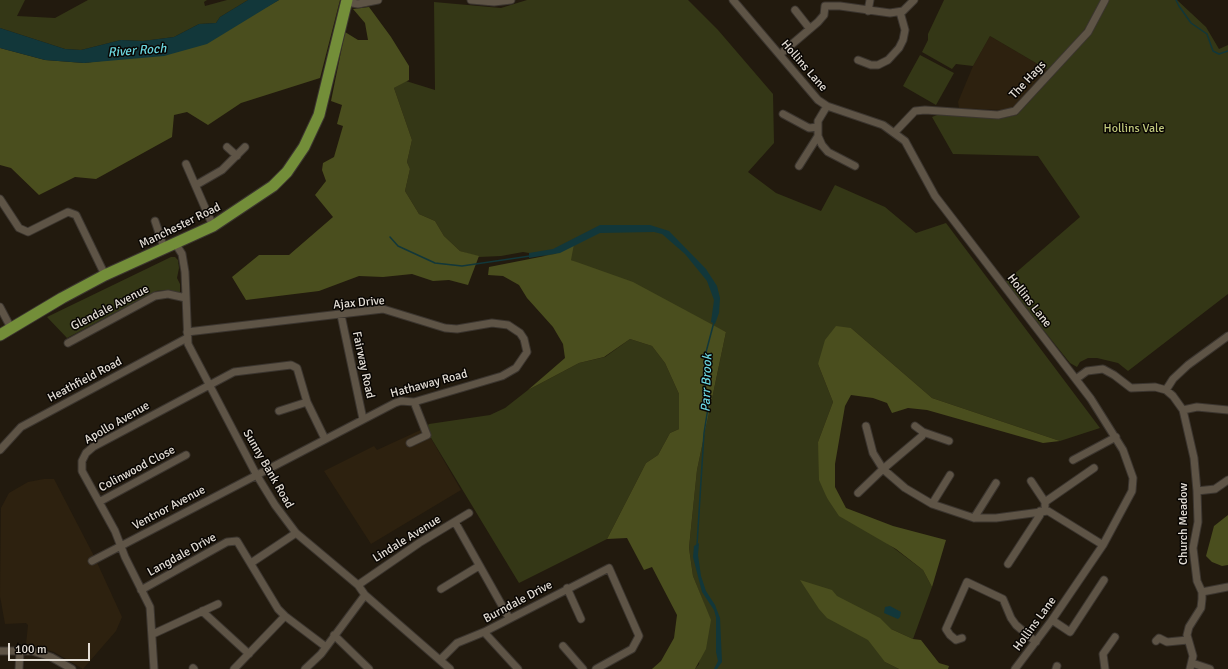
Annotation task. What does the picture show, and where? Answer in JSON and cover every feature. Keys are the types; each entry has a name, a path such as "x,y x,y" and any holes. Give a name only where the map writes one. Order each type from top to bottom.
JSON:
{"highway":[{"name":"Manchester Road","path":"0,335 62,298 105,275 213,226 273,186 287,172 304,147 319,115 347,1"}],"street":[{"path":"347,1 358,4 378,0"},
{"path":"471,0 494,2 511,0"},
{"name":"Hollins Lane","path":"734,0 812,94 827,106 875,121 895,132 905,141 935,196 947,214 1076,379 1123,450 1134,478 1132,491 1103,545 1052,620 1015,669"},
{"path":"868,11 870,0"},
{"path":"784,51 824,15 825,3 881,13 900,12 914,0"},
{"name":"The Hags","path":"895,132 915,111 925,110 998,115 1015,111 1088,32 1105,0"},
{"path":"795,10 810,29"},
{"path":"858,60 871,65 878,65 888,60 899,48 904,40 905,30 900,12"},
{"path":"827,106 818,121 818,136 822,145 828,152 855,166"},
{"path":"783,114 809,128 818,127"},
{"path":"799,166 818,136"},
{"path":"227,147 237,156"},
{"path":"196,185 222,170 245,147"},
{"path":"186,164 213,226"},
{"path":"0,199 18,228 28,232 68,212 76,215 105,275"},
{"path":"155,221 164,248"},
{"name":"Sunny Bank Road","path":"175,243 183,260 188,344 256,474 279,512 296,532 358,584 365,595 450,669"},
{"name":"Glendale Avenue","path":"68,343 155,296 168,294 186,298"},
{"path":"0,307 11,328"},
{"name":"Ajax Drive","path":"188,335 384,309 433,326 457,329 500,322 514,328 524,339"},
{"name":"Fairway Road","path":"341,315 363,419"},
{"name":"Heathfield Road","path":"0,450 21,427 188,335"},
{"path":"1076,379 1087,371 1103,369 1114,375 1131,388 1155,387 1166,390 1173,379 1188,365 1228,336"},
{"name":"Hathaway Road","path":"256,474 395,403 401,401 414,402 509,372 526,356 527,348 524,339"},
{"name":"Apollo Avenue","path":"154,669 153,634 150,607 121,547 115,531 82,471 82,462 86,453 93,447 234,372 291,365 297,368 307,402 325,439"},
{"name":"Church Meadow","path":"1166,390 1173,396 1182,410 1194,458 1198,491 1198,522 1193,548 1197,581 1202,592 1202,604 1189,627 1188,640 1192,656 1191,666 1210,669"},
{"path":"279,411 307,402"},
{"path":"410,443 427,435 414,402"},
{"path":"1182,410 1197,406 1228,410"},
{"path":"866,426 873,453 883,469 905,488 932,504 974,518 996,518 1043,511 1103,545"},
{"path":"915,426 922,432 948,441"},
{"path":"858,493 905,449 922,436 922,432"},
{"path":"1073,460 1116,438"},
{"name":"Colinwood Close","path":"99,502 186,455"},
{"path":"1008,564 1043,511 1045,502 1094,468"},
{"name":"Ventnor Avenue","path":"92,561 121,547 256,474"},
{"path":"932,504 950,475"},
{"path":"1198,491 1215,489 1228,480"},
{"path":"1031,481 1045,502"},
{"path":"974,518 996,482"},
{"name":"Lindale Avenue","path":"358,584 419,543 469,514"},
{"path":"455,522 509,618"},
{"path":"251,563 296,532"},
{"name":"Langdale Drive","path":"142,590 232,540 239,542 278,609 285,616 326,646"},
{"path":"441,589 479,566"},
{"name":"Burndale Drive","path":"440,660 457,643 484,632 567,588 609,568 639,636 632,649 596,669"},
{"path":"1052,620 1070,632 1104,580"},
{"path":"962,638 956,640 946,629 967,582 1003,599 1011,618 1016,625 1036,642"},
{"path":"1202,592 1228,587"},
{"path":"567,588 581,619"},
{"path":"305,669 326,646 365,595"},
{"path":"153,634 218,604"},
{"path":"202,611 249,654"},
{"path":"234,669 285,616"},
{"path":"484,632 518,669"},
{"path":"334,635 369,669"},
{"path":"1105,669 1103,654 1115,637"},
{"path":"1156,641 1159,638 1168,642 1188,640"},
{"path":"563,646 583,669"},
{"path":"0,651 32,651 51,657 72,669"},
{"path":"19,669 20,651"}],"shaded area":[{"path":"990,36 1048,70 1014,108 1002,110 959,108 958,102 973,66"},
{"path":"425,428 461,490 371,544 324,471 374,446 377,450"},
{"path":"54,479 94,556 122,617 116,631 83,669 54,652 26,644 28,625 26,623 5,624 0,596 1,508 9,493 28,482"}],"green space":[{"path":"0,0 25,0 17,16 55,18 88,0 207,0 204,2 205,6 227,0 248,0 220,17 216,23 199,24 174,37 143,41 121,40 81,50 65,49 0,28"},
{"path":"279,0 340,0 320,78 241,103 208,125 187,112 174,115 172,137 96,179 75,177 39,195 11,168 0,165 0,48 45,60 84,63 127,58 250,16"},
{"path":"527,0 688,0 718,30 773,94 774,143 748,172 776,193 821,211 835,185 885,207 916,233 946,223 1100,428 1060,441 932,398 851,328 818,364 833,402 818,442 827,498 923,570 932,587 913,639 891,629 885,662 899,669 695,669 699,664 704,604 693,576 689,548 697,470 726,332 571,260 523,252 501,256 479,257 460,251 444,236 435,221 419,214 405,191 410,169 407,162 412,140 394,88 406,81 435,90 434,2 501,8"},
{"path":"944,0 1103,0 1091,21 1078,38 1048,70 990,36 973,66 956,64 952,69 922,52 928,40 928,34"},
{"name":"Hollins Vale","path":"1109,0 1177,0 1206,27 1219,49 1228,45 1228,294 1128,371 1118,363 1097,358 1088,358 1080,362 1077,367 1070,363 1005,282 1080,217 1038,156 953,154 932,117 942,113 998,119 1017,115 1091,34"},
{"path":"369,7 391,37 409,66 409,80 394,88 412,140 407,162 410,169 405,191 419,214 435,221 444,236 460,251 479,256 468,285 449,280 433,281 412,274 383,277 359,276 319,291 246,300 232,277 259,255 289,255 333,217 315,195 326,181 322,170 323,163 334,157 343,126 337,124 342,105 331,101 345,32 358,40 368,40 365,23 353,9"},
{"path":"920,55 954,73 936,105 903,86"},
{"path":"574,244 571,260 633,282 726,332 697,470 689,548 693,576 711,620 706,649 695,669 652,669 661,661 674,638 677,615 652,567 644,570 627,538 607,539 646,463 658,455 670,433 679,429 679,394 665,363 652,346 630,339 604,357 579,363 528,390 565,358 563,344 553,327 527,298 519,285 503,276 488,275 489,267 555,254"},
{"path":"171,257 175,257 178,260 179,268 177,278 180,284 180,293 165,290 156,291 67,338 47,317"},
{"path":"836,326 851,328 932,398 1060,441 1043,443 927,410 908,408 892,413 887,403 873,398 851,395 845,406 835,464 835,487 846,508 893,526 946,540 932,587 923,570 896,549 839,516 827,498 819,480 818,442 833,402 818,364 825,340"},
{"path":"630,339 652,346 665,363 679,394 679,429 670,433 658,455 646,463 607,539 519,583 425,428 429,424 490,415 505,408 528,390 579,363 605,357"},
{"path":"1228,515 1228,565 1222,566 1212,562 1206,556 1214,526"},
{"path":"800,580 832,590 837,596 880,618 891,629 913,639 921,640 939,663 949,666 948,669 899,669 885,662 868,640 827,618 819,609"}],"water":[{"name":"River Roch","path":"248,0 279,0 207,44 164,56 84,63 45,60 0,48 0,28 65,49 81,50 121,40 143,41 174,37 199,24 216,23 220,17"},
{"path":"600,225 650,225 669,231 706,269 717,286 720,298 719,313 715,324 711,322 714,300 707,281 685,254 662,234 654,232 600,233 560,253 529,258 529,253 553,249"},
{"path":"699,543 698,555 701,576 706,591 715,605 720,618 722,662 717,669 714,669 718,661 716,652 716,617 714,610 702,592 693,557 694,546"},
{"path":"890,606 901,612 898,619 884,613 885,607"}],"waterway":[{"path":"1176,0 1191,23 1207,34 1213,51 1219,54 1228,51"},
{"name":"Parr Brook","path":"390,237 398,246 435,263 462,266 530,256"},
{"name":"Parr Brook","path":"697,545 704,433 708,408 705,389 705,356 714,322"}]}
